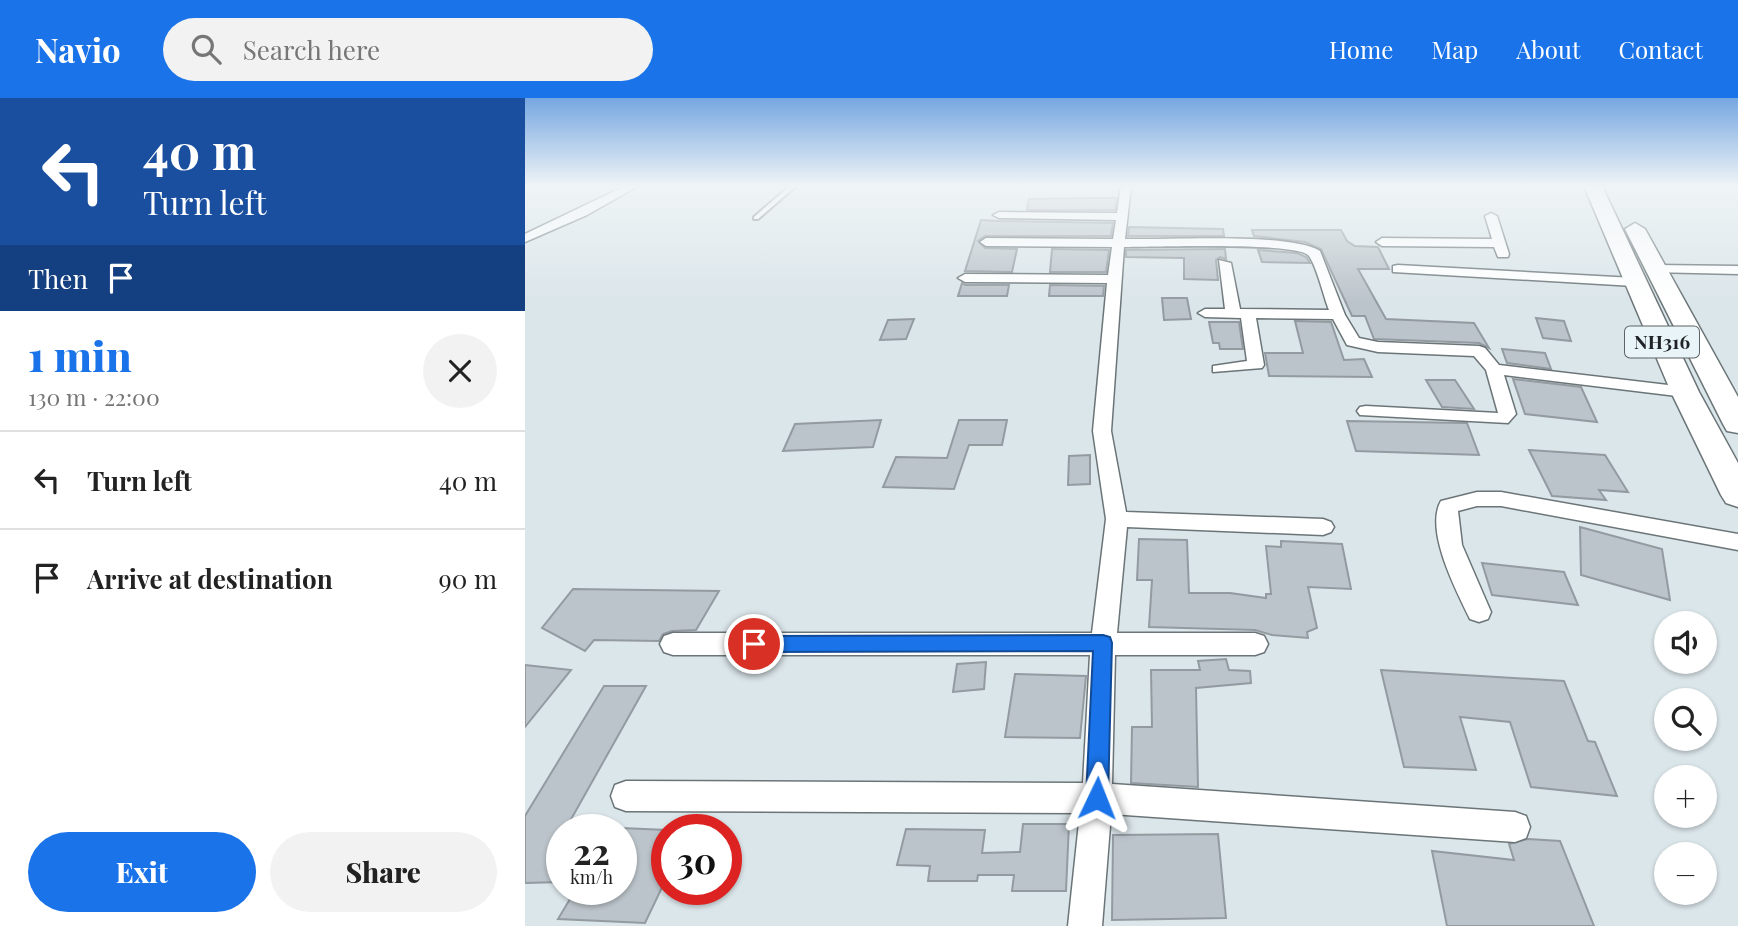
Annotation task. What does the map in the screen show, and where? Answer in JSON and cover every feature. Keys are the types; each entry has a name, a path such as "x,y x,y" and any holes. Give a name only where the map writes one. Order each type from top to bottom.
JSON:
{"highway":[{"name":"NH316","path":"1616,225 1738,424"},
{"name":"NH316","path":"1627,225 1685,392 1738,495"}],"street":[{"path":"525,237 555,225"},
{"path":"1085,926 1097,798 1103,643 1117,519 1103,447 1114,279 1120,225"},
{"path":"1494,225 1511,274"},
{"path":"986,242 1274,244 1309,248 1317,259 1350,339 1358,345 1469,349 1485,355 1494,369 1507,405 1507,414 1501,419 1366,411"},
{"path":"1382,242 1500,243"},
{"path":"1219,369 1256,365 1224,263"},
{"path":"1398,269 1511,274 1645,275 1738,270"},
{"path":"965,278 1114,279"},
{"path":"1206,313 1338,314"},
{"path":"1494,369 1685,392"},
{"path":"1479,612 1449,538 1444,517 1448,506 1460,502 1501,499 1738,542"},
{"path":"1117,519 1323,527"},
{"path":"673,644 1255,644"},
{"path":"626,796 1097,798 1515,827"}],"building":[{"path":"980,225 1113,225 1111,236 985,236 978,241 985,248 1017,249 1012,272 965,271"},
{"path":"1129,227 1223,229 1224,236 1128,236"},
{"path":"1252,230 1341,230 1347,241 1355,246 1378,247 1389,269 1358,269 1386,319 1474,323 1489,348 1479,343 1374,339 1365,316 1352,316 1321,249 1305,242 1254,236"},
{"path":"1052,249 1109,250 1106,272 1050,272"},
{"path":"1225,249 1226,259 1220,257 1216,260 1218,280 1184,279 1184,258 1126,257 1126,250"},
{"path":"1258,250 1297,253 1306,257 1310,263 1262,262"},
{"path":"962,283 1009,285 1007,296 958,296"},
{"path":"1050,285 1104,286 1103,296 1049,296"},
{"path":"1162,298 1187,298 1191,319 1164,320"},
{"path":"1536,318 1564,321 1571,341 1543,338"},
{"path":"914,319 906,339 880,340 888,320"},
{"path":"1295,321 1331,322 1344,360 1364,359 1372,377 1269,376 1265,353 1303,353"},
{"path":"1209,322 1239,322 1243,349 1220,349 1219,343 1213,343"},
{"path":"1502,349 1545,353 1551,369 1507,363"},
{"path":"1513,379 1581,387 1597,422 1525,414"},
{"path":"1426,380 1455,380 1474,409 1442,407"},
{"path":"881,420 873,447 783,451 795,424"},
{"path":"959,420 1007,420 1002,445 969,445 954,489 883,487 896,457 947,458"},
{"path":"1347,421 1467,423 1479,455 1356,451"},
{"path":"1529,450 1605,455 1628,492 1599,490 1606,500 1552,496"},
{"path":"1090,455 1090,484 1068,485 1069,456"},
{"path":"1580,527 1662,549 1670,600 1581,575"},
{"path":"1139,539 1187,540 1189,593 1230,593 1266,598 1266,594 1271,594 1266,546 1281,547 1281,541 1342,544 1351,589 1308,587 1317,628 1307,632 1308,638 1272,635 1255,630 1149,627 1152,580 1137,580"},
{"path":"1482,563 1564,572 1578,605 1492,595"},
{"path":"573,589 719,591 696,630 672,631 663,634 659,641 594,640 585,651 542,628"},
{"path":"1226,659 1229,670 1250,671 1251,683 1196,688 1198,787 1131,783 1132,727 1152,727 1151,670 1200,670 1198,661"},
{"path":"986,662 984,689 953,692 957,664"},
{"path":"525,665 571,670 525,727"},
{"path":"1381,670 1564,681 1588,741 1595,742 1617,796 1531,787 1510,722 1460,717 1476,770 1404,767"},
{"path":"1015,674 1086,676 1080,738 1005,737"},
{"path":"604,686 646,686 574,814 546,814 546,882 525,883 525,816"},
{"path":"1023,824 1069,824 1066,891 1012,891 1014,875 978,875 977,881 928,881 930,866 897,865 906,829 985,830 982,853 1020,852"},
{"path":"637,829 651,829 651,905 654,905 645,923 558,919 566,905 637,905"},
{"path":"1218,834 1226,918 1112,920 1113,835"},
{"path":"1528,839 1560,841 1594,926 1447,926 1432,851 1514,860 1509,844"}],"route":[{"path":"754,644 1103,643 1097,798"}]}
